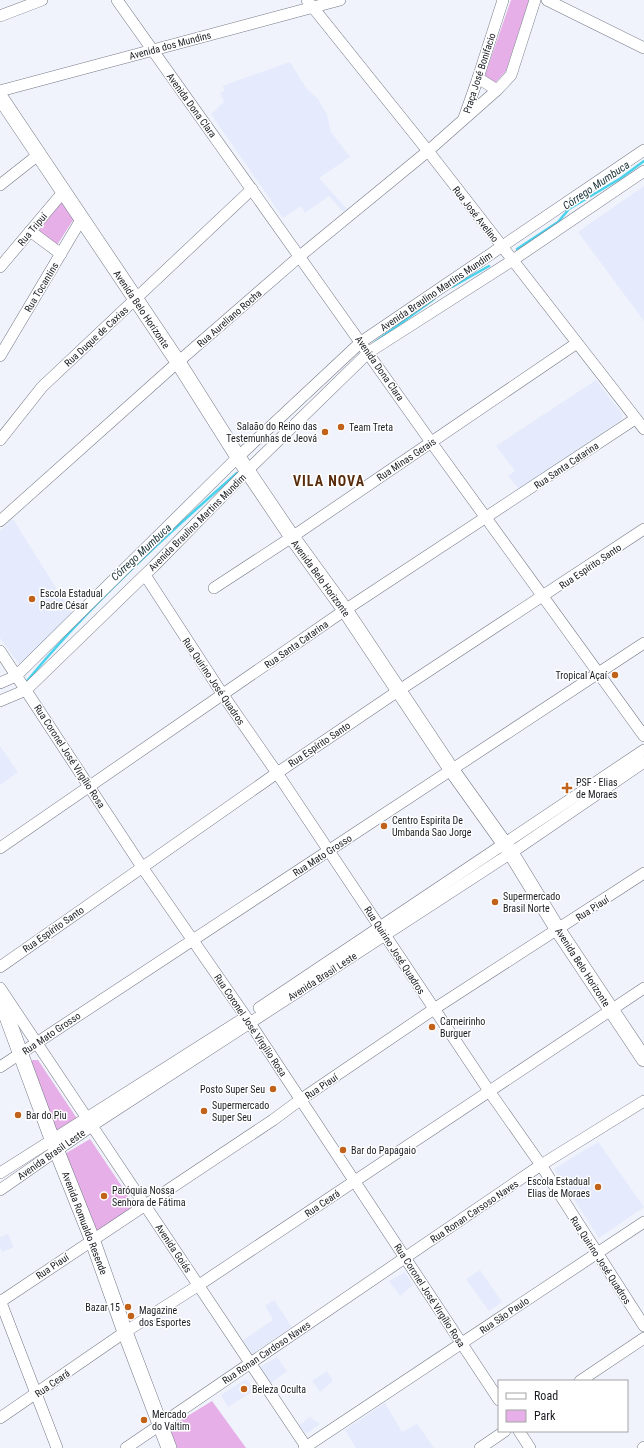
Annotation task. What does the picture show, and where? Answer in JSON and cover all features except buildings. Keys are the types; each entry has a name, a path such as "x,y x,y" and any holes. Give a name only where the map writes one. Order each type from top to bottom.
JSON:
{"street":[{"path":"0,16 42,0"},
{"name":"Avenida Dona Clara","path":"117,0 369,352 431,442 487,517 644,736"},
{"name":"Avenida dos Mundins","path":"0,91 152,50 310,4 340,0"},
{"name":"Praça José Bonifacio","path":"463,121 502,0"},
{"name":"Praça José Bonifacio","path":"463,121 511,75 535,0"},
{"path":"547,0 644,48"},
{"name":"Rua José Avelino","path":"310,4 428,151 644,429"},
{"path":"478,78 497,90"},
{"name":"Avenida Belo Horizonte","path":"0,97 178,362 247,471 292,537 345,610 451,769 508,849 558,930 644,1059"},
{"name":"Rua Aureliano Rocha","path":"0,521 178,362 300,256 463,121"},
{"name":"Avenida Braulino Martins Mundim","path":"0,683 16,676 238,457 361,342 644,150"},
{"path":"0,186 38,155"},
{"name":"Avenida Braulino Martins Mundim","path":"0,701 26,690 145,575 247,471 369,352 513,260 644,171"},
{"name":"Rua Duque de Caxias","path":"0,440 42,386 252,189"},
{"name":"Rua Tripuí","path":"0,267 64,191"},
{"name":"Rua Tocantins","path":"0,356 82,218"},
{"path":"30,231 61,254"},
{"name":"Rua Minas Gerais","path":"214,588 292,537 577,343"},
{"name":"Rua Santa Catarina","path":"0,848 345,610 635,419"},
{"name":"Rua Espírito Santo","path":"0,967 277,773 398,691 644,530"},
{"name":"Rua Quirino José Quadros","path":"145,575 223,695 383,930 489,1091 541,1165 596,1254 644,1326"},
{"name":"Rua Mato Grosso","path":"0,1068 193,939 644,643"},
{"name":"Rua Coronel José Virgílio Rosa","path":"0,651 142,867 193,939 406,1257 498,1398"},
{"name":"Avenida Brasil Leste","path":"508,849 644,750"},
{"name":"Avenida Brasil Leste","path":"0,1190 55,1145 90,1121 644,762"},
{"name":"Rua Piauí","path":"0,1301 144,1204 273,1120 434,1009 644,874"},
{"name":"Avenida Goiás","path":"0,988 90,1121 306,1448"},
{"name":"Rua Ceará","path":"0,1418 125,1332 199,1285 644,988"},
{"name":"Avenida Romualdo Resende","path":"0,998 92,1239 159,1426 169,1448"},
{"name":"Rua Ronan Carsoso Naves","path":"406,1257 541,1165 644,1101"},
{"name":"Avenida Brasil Leste","path":"0,1173 55,1145"},
{"name":"Rua São Paulo","path":"306,1448 644,1222"},
{"name":"Rua Ronan Cardoso Naves","path":"126,1448 406,1257"},
{"path":"0,1301 58,1448"},
{"path":"581,1380 644,1338"},
{"path":"480,1448 504,1432"},
{"path":"520,1432 530,1448"}],"shaded area":[{"path":"290,62 306,88 318,99 327,115 331,132 350,157 319,178 347,209 343,212 329,196 305,213 301,206 283,218 211,114 224,102 220,93 225,90 222,86"},
{"path":"644,186 644,321 578,232"},
{"path":"596,380 623,415 621,420 519,489 508,476 515,471 496,446"},
{"name":"Escola Estadual Padre César","path":"13,519 73,615 19,664 0,638 0,531"},
{"path":"0,746 18,772 0,785"},
{"name":"Escola Estadual Elias de Moraes","path":"598,1142 644,1207 599,1238 554,1169"},
{"path":"8,1234 14,1247 2,1252 0,1247 0,1237"},
{"path":"480,1270 502,1302 489,1311 466,1279"},
{"path":"405,1272 413,1285 400,1296 389,1281"},
{"path":"274,1300 292,1327 252,1354 243,1340 273,1320 265,1306"},
{"path":"277,1357 287,1371 271,1383 260,1367"},
{"path":"327,1371 333,1381 320,1392 312,1381"},
{"path":"246,1379 255,1390 228,1407 221,1395"},
{"path":"385,1403 402,1432 417,1424 434,1448 356,1448 345,1430"},
{"path":"310,1417 320,1424 306,1434 299,1425"}],"green space":[{"path":"511,0 529,0 506,71 494,84 484,78"},
{"path":"62,200 75,217 57,245 38,232"},
{"path":"38,1060 78,1120 56,1135 31,1061"},
{"path":"90,1139 135,1206 95,1234 63,1155"},
{"path":"212,1401 246,1448 176,1448 168,1428"}],"waterway":[{"name":"Córrego Mumbuca","path":"517,249 558,222 569,209 621,178 644,161"},
{"name":"Córrego Mumbuca","path":"452,287 489,266"},
{"name":"Córrego Mumbuca","path":"374,343 434,299"},
{"name":"Córrego Mumbuca","path":"27,681 101,599 182,522 237,473"}],"place":[{"name":"Team Treta","path":"341,427"},
{"name":"Salaão do Reino das Testemunhas de Jeová","path":"325,432"},
{"name":"Escola Estadual Padre César","path":"32,599"},
{"name":"Tropical Açaí","path":"615,675"},
{"name":"PSF - Elias de Moraes","path":"567,788"},
{"name":"Centro Espirita De Umbanda Sao Jorge","path":"384,826"},
{"name":"Supermercado Brasil Norte","path":"495,902"},
{"name":"Carneirinho Burguer","path":"432,1027"},
{"name":"Posto Super Seu","path":"273,1089"},
{"name":"Supermercado Super Seu","path":"204,1111"},
{"name":"Bar do Piu","path":"18,1115"},
{"name":"Bar do Papagaio","path":"343,1150"},
{"name":"Escola Estadual Elias de Moraes","path":"598,1187"},
{"name":"Paróquia Nossa Senhora de Fátima","path":"104,1196"},
{"name":"Bazar 15","path":"128,1307"},
{"name":"Magazine dos Esportes","path":"131,1316"},
{"name":"Beleza Oculta","path":"244,1389"},
{"name":"Mercado do Valtim","path":"144,1420"}],"district":[{"name":"VILA NOVA","path":"329,481"}]}
